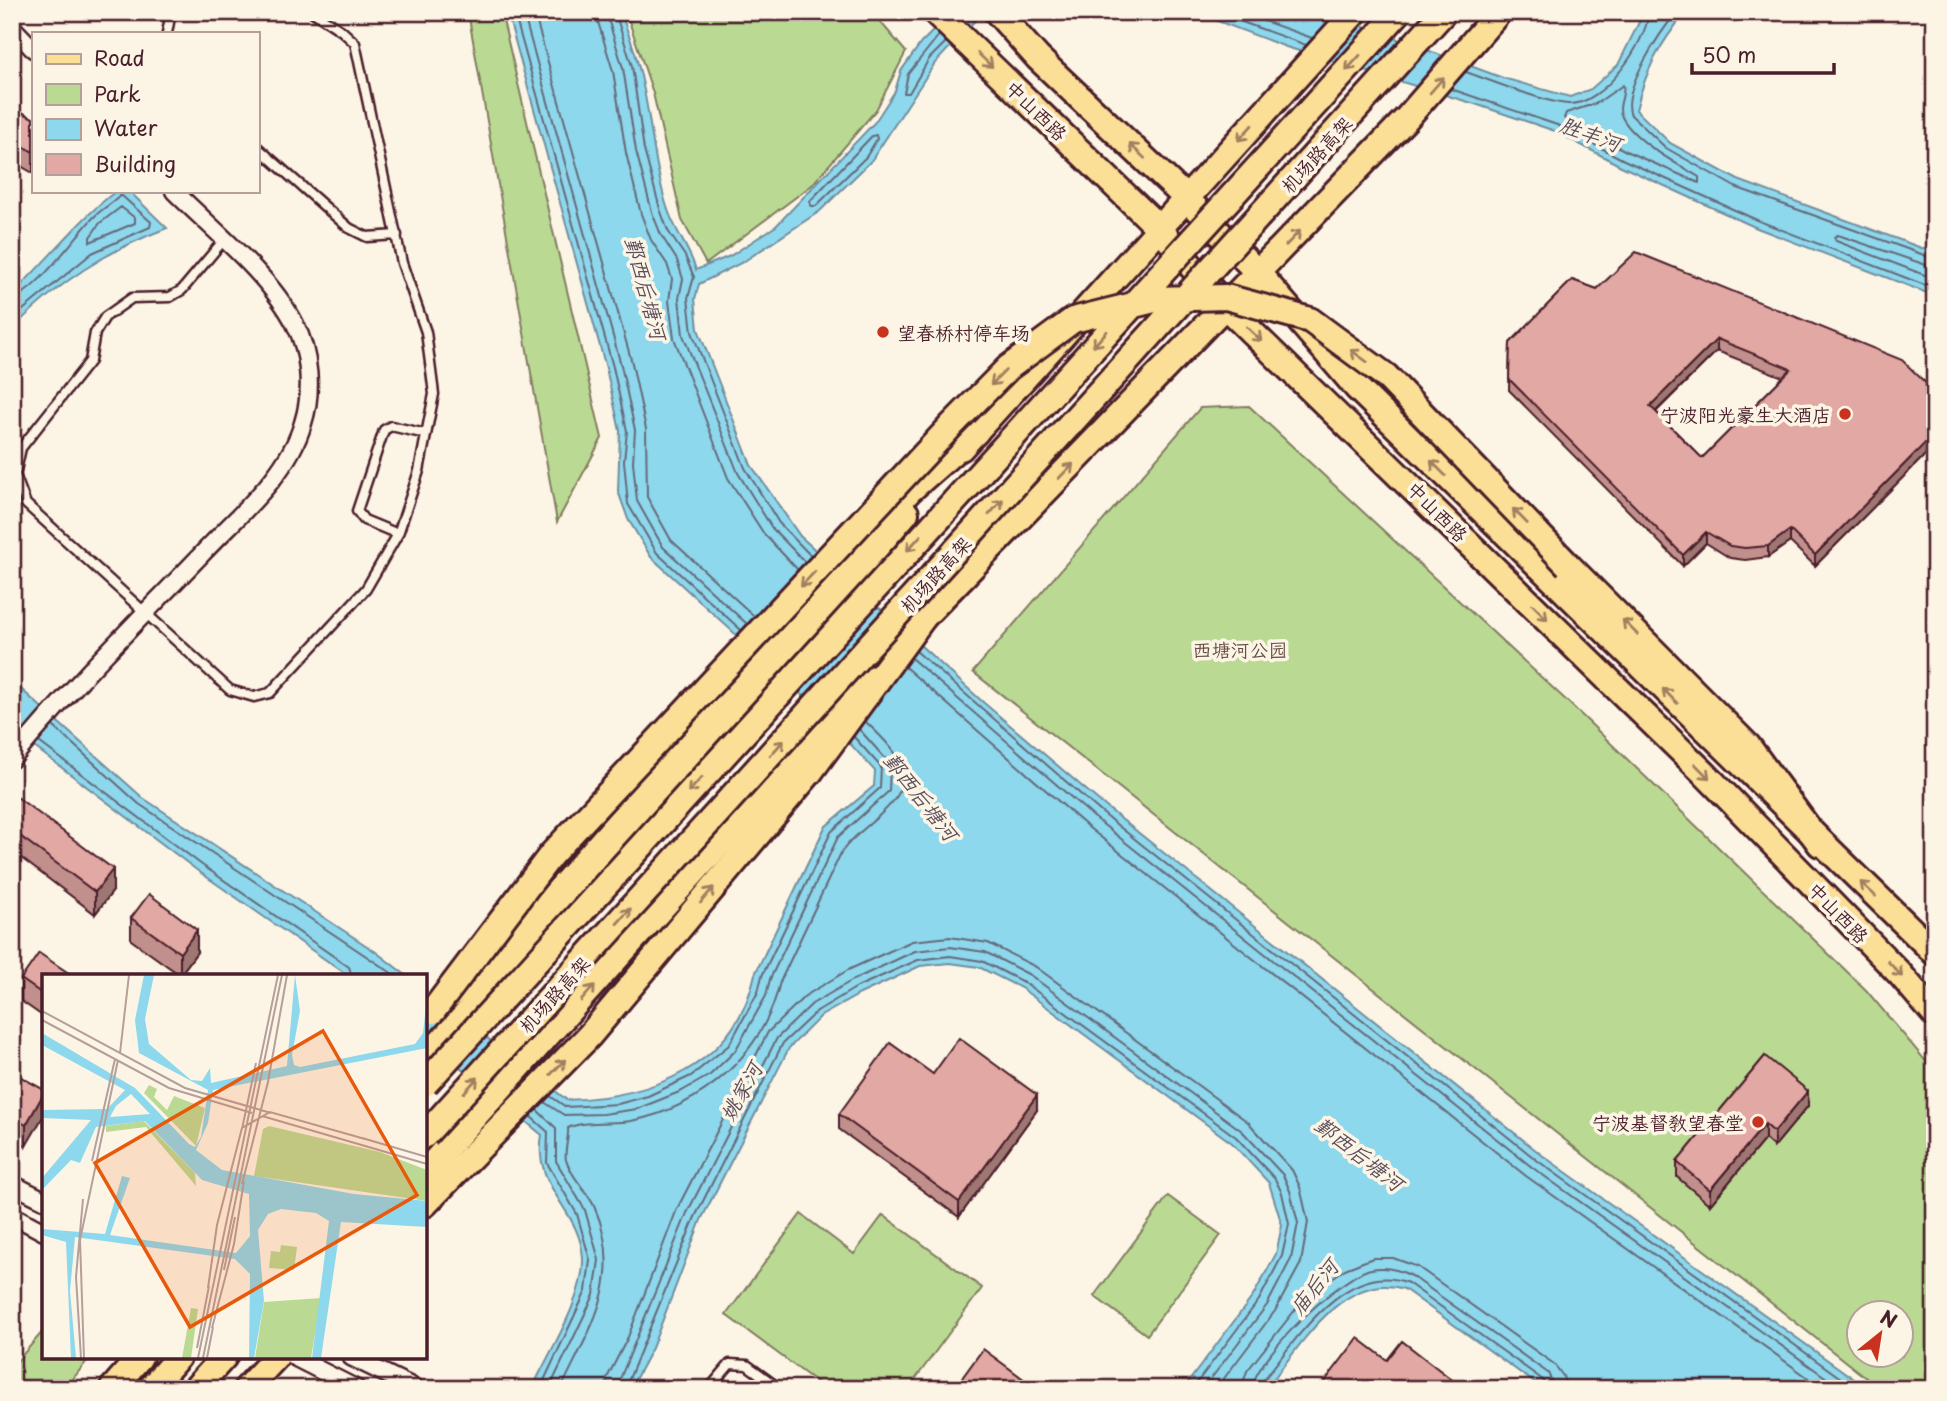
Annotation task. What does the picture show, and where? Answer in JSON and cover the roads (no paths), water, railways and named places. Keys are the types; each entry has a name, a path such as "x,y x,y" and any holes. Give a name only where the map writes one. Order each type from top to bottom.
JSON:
{"main road":[{"name":"中山西路","path":"935,12 1159,228 1226,307 1695,765 1900,974 1935,1015"},
{"name":"中山西路","path":"997,12 1038,58 1186,198 1259,274 1357,388 1820,844 1931,940"},
{"name":"机场路高架","path":"427,1082 1399,12"},
{"name":"机场路高架","path":"427,1133 1444,12"},
{"path":"427,1170 543,1044 929,610 1408,118 1499,12"},
{"path":"427,1057 485,998 599,870 976,432 1353,14"},
{"path":"429,1016 551,855 1008,368 1073,320 1158,299 1226,297 1310,320 1386,376 1748,746 1820,844"},
{"path":"429,1016 508,948 909,491 976,432"},
{"path":"427,1202 598,1025 811,771 929,610"},
{"path":"112,1389 138,1359"},
{"path":"154,1384 172,1359"},
{"path":"154,1384 176,1359"},
{"path":"195,1389 222,1359"},
{"path":"232,1389 258,1359"},
{"path":"246,1389 274,1359"}],"street":[{"path":"12,27 32,48"},
{"path":"17,754 68,695 280,470 303,424 309,387 305,354 296,326 278,296 175,192"},
{"path":"12,1184 42,1199"},
{"path":"12,1215 42,1231"},
{"path":"298,1359 357,1389"},
{"path":"355,1359 417,1389"}],"lane":[{"path":"167,32 171,12"},
{"path":"223,241 183,290 170,297 132,298 105,317 95,333 90,361 21,448 15,475 26,504 230,690 254,697 270,693 366,589 398,534 419,471 434,394 426,332 402,263 355,43 313,12"},
{"path":"259,149 349,228 367,237 397,235"},
{"path":"398,534 364,520 358,511 384,430 391,426 426,434"},
{"path":"709,1389 730,1364 747,1365 780,1389"}],"water":[{"path":"507,12 621,12 642,82 667,207 696,270 730,256 776,226 875,122 895,91 901,71 921,43 952,12 983,12 935,63 871,161 820,211 743,262 699,284 695,299 698,329 751,465 800,536 984,703 1105,806 1542,1155 1868,1389 1543,1389 1404,1289 1382,1286 1362,1291 1342,1301 1324,1316 1266,1389 1183,1389 1253,1296 1276,1254 1282,1225 1269,1183 1232,1143 1021,988 979,967 950,963 920,966 860,994 821,1016 789,1048 701,1220 652,1348 630,1389 532,1389 578,1291 583,1259 580,1242 544,1170 542,1135 427,1040 427,992 567,1100 599,1098 659,1083 685,1071 709,1054 729,1032 745,1006 755,974 825,827 874,786 875,771 824,715 651,557 628,519 618,491 620,431 606,368"},
{"name":"胜丰河","path":"1194,12 1324,12 1503,78 1570,97 1591,89 1618,65 1644,12 1686,12 1655,58 1636,110 1670,143 1738,180 1935,253 1935,296 1757,228 1621,166 1555,131 1286,47"},
{"path":"115,192 130,192 167,228 124,247 84,270 47,297 12,329 12,294"},
{"path":"12,681 143,798 376,952 404,974 346,974 198,871 12,730"}],"place":[{"name":"望春桥村停车场","path":"883,332"},
{"name":"宁波阳光豪生大酒店","path":"1845,414"},
{"name":"宁波基督教望春堂","path":"1758,1122"}],"water label":[{"name":"鄞西后塘河","path":"647,288"},
{"name":"鄞西后塘河","path":"922,796"},
{"name":"姚家河","path":"740,1091"},
{"name":"鄞西后塘河","path":"1360,1153"},
{"name":"庙后河","path":"1313,1286"}],"park label":[{"name":"西塘河公园","path":"1240,649"}]}
